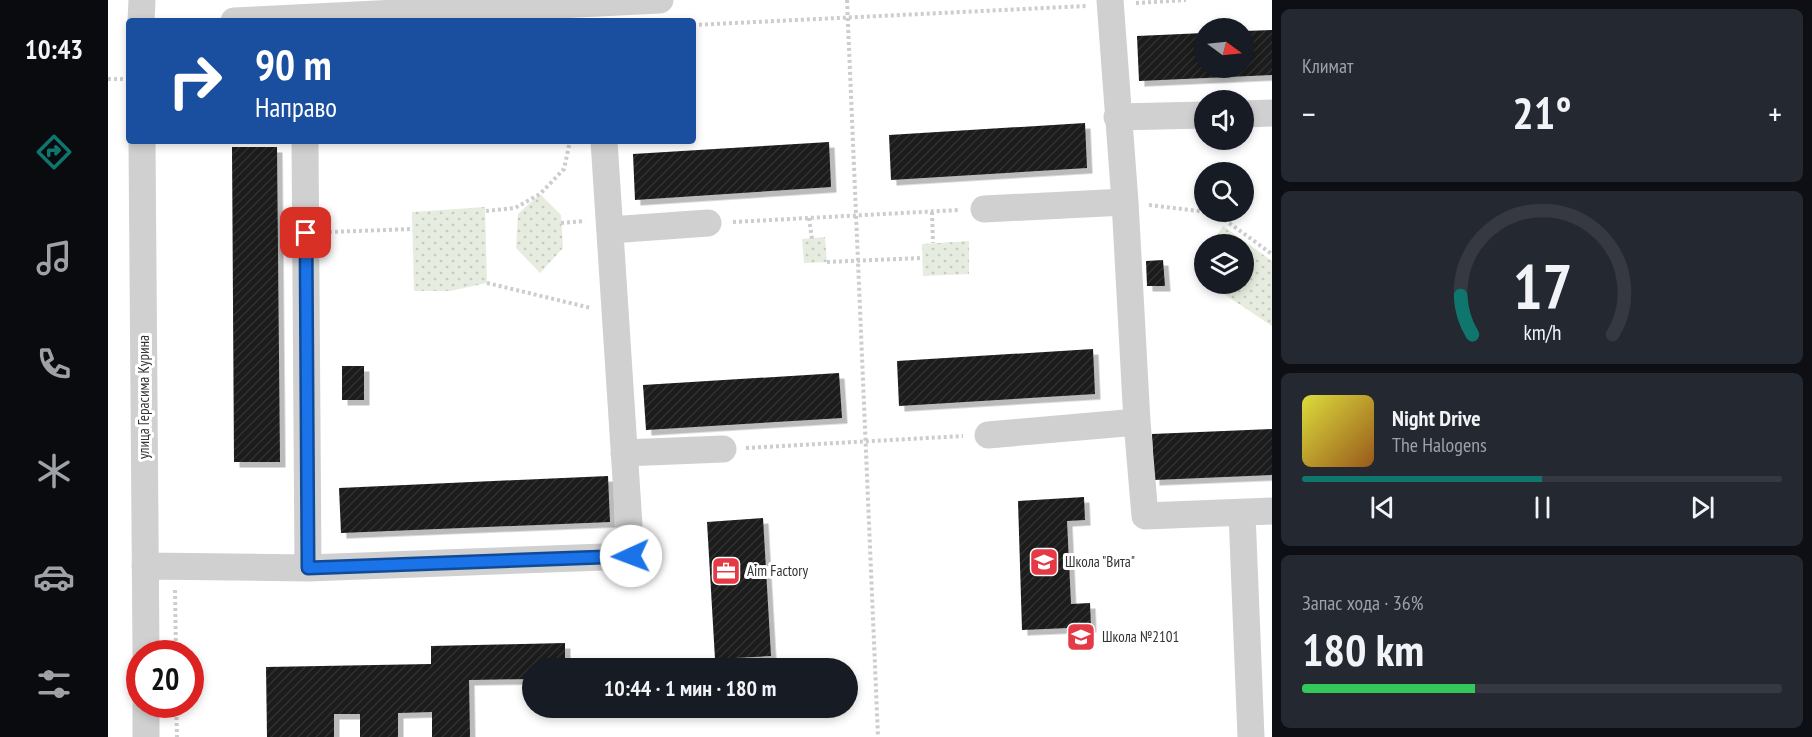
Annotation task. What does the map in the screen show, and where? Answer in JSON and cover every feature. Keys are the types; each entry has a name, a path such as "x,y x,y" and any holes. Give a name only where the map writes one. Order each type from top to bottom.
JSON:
{"street":[{"path":"141,0 141,18"},
{"path":"345,18 597,12 660,0"},
{"path":"1110,2 1144,516 1272,511"},
{"path":"245,14 291,18"},
{"path":"1254,114 1272,113"},
{"path":"1118,117 1194,115"},
{"name":"улица Герасима Курина","path":"142,144 146,640"},
{"path":"305,144 308,568"},
{"path":"145,566 308,568 631,556 604,144"},
{"path":"984,209 1125,202"},
{"path":"610,230 708,223"},
{"path":"988,435 1137,423"},
{"path":"624,453 723,449"},
{"path":"1242,513 1251,737"},
{"path":"146,718 146,737"}],"path":[{"path":"847,0 878,737"},
{"path":"696,25 1110,2 1186,0"},
{"path":"108,79 126,79"},
{"path":"486,211 515,207 540,194 564,169 569,144"},
{"path":"1125,202 1215,213 1272,254"},
{"path":"708,223 984,209"},
{"path":"932,212 933,243"},
{"path":"809,218 812,239"},
{"path":"306,233 412,229"},
{"path":"827,262 922,258"},
{"path":"487,283 615,314"},
{"path":"723,449 988,435"},
{"path":"175,566 176,640"},
{"path":"176,718 177,737"}],"shaded area":[{"path":"540,194 561,215 563,248 540,273 516,248 518,214"},
{"path":"485,207 487,283 450,291 414,291 412,212"},
{"path":"1223,226 1234,234 1218,234"},
{"path":"825,237 827,262 804,263 802,239"},
{"path":"969,241 969,274 923,276 922,244"},
{"path":"1254,248 1272,261 1272,326 1224,294 1254,294"}],"building":[{"path":"1272,30 1272,75 1254,76 1254,31"},
{"path":"1194,33 1194,78 1206,78 1139,81 1137,36"},
{"path":"1085,123 1087,168 891,180 889,135"},
{"path":"829,142 831,187 635,200 633,154"},
{"path":"232,147 277,147 280,462 234,462"},
{"path":"1163,260 1165,286 1147,286 1146,261"},
{"path":"1093,349 1095,394 899,406 897,361"},
{"path":"342,366 364,366 364,400 342,400"},
{"path":"839,373 842,418 646,430 643,385"},
{"path":"1272,429 1272,475 1154,480 1152,434"},
{"path":"608,476 610,522 341,533 339,488"},
{"name":"Школа \"Вита\"","path":"1084,497 1085,520 1067,521 1071,604 1090,603 1091,627 1022,630 1018,501"},
{"path":"763,518 771,656 715,658 707,522"},
{"path":"565,643 565,658 522,658 522,679 469,680 470,737 432,737 432,712 398,713 398,737 360,737 360,714 334,714 334,737 267,737 266,667 431,664 431,646"}],"place":[{"name":"Школа \"Вита\"","path":"1044,562"},
{"name":"Aim Factory","path":"726,571"},
{"name":"Школа №2101","path":"1081,637"}],"route":[{"path":"306,233 308,568 631,556"}]}
